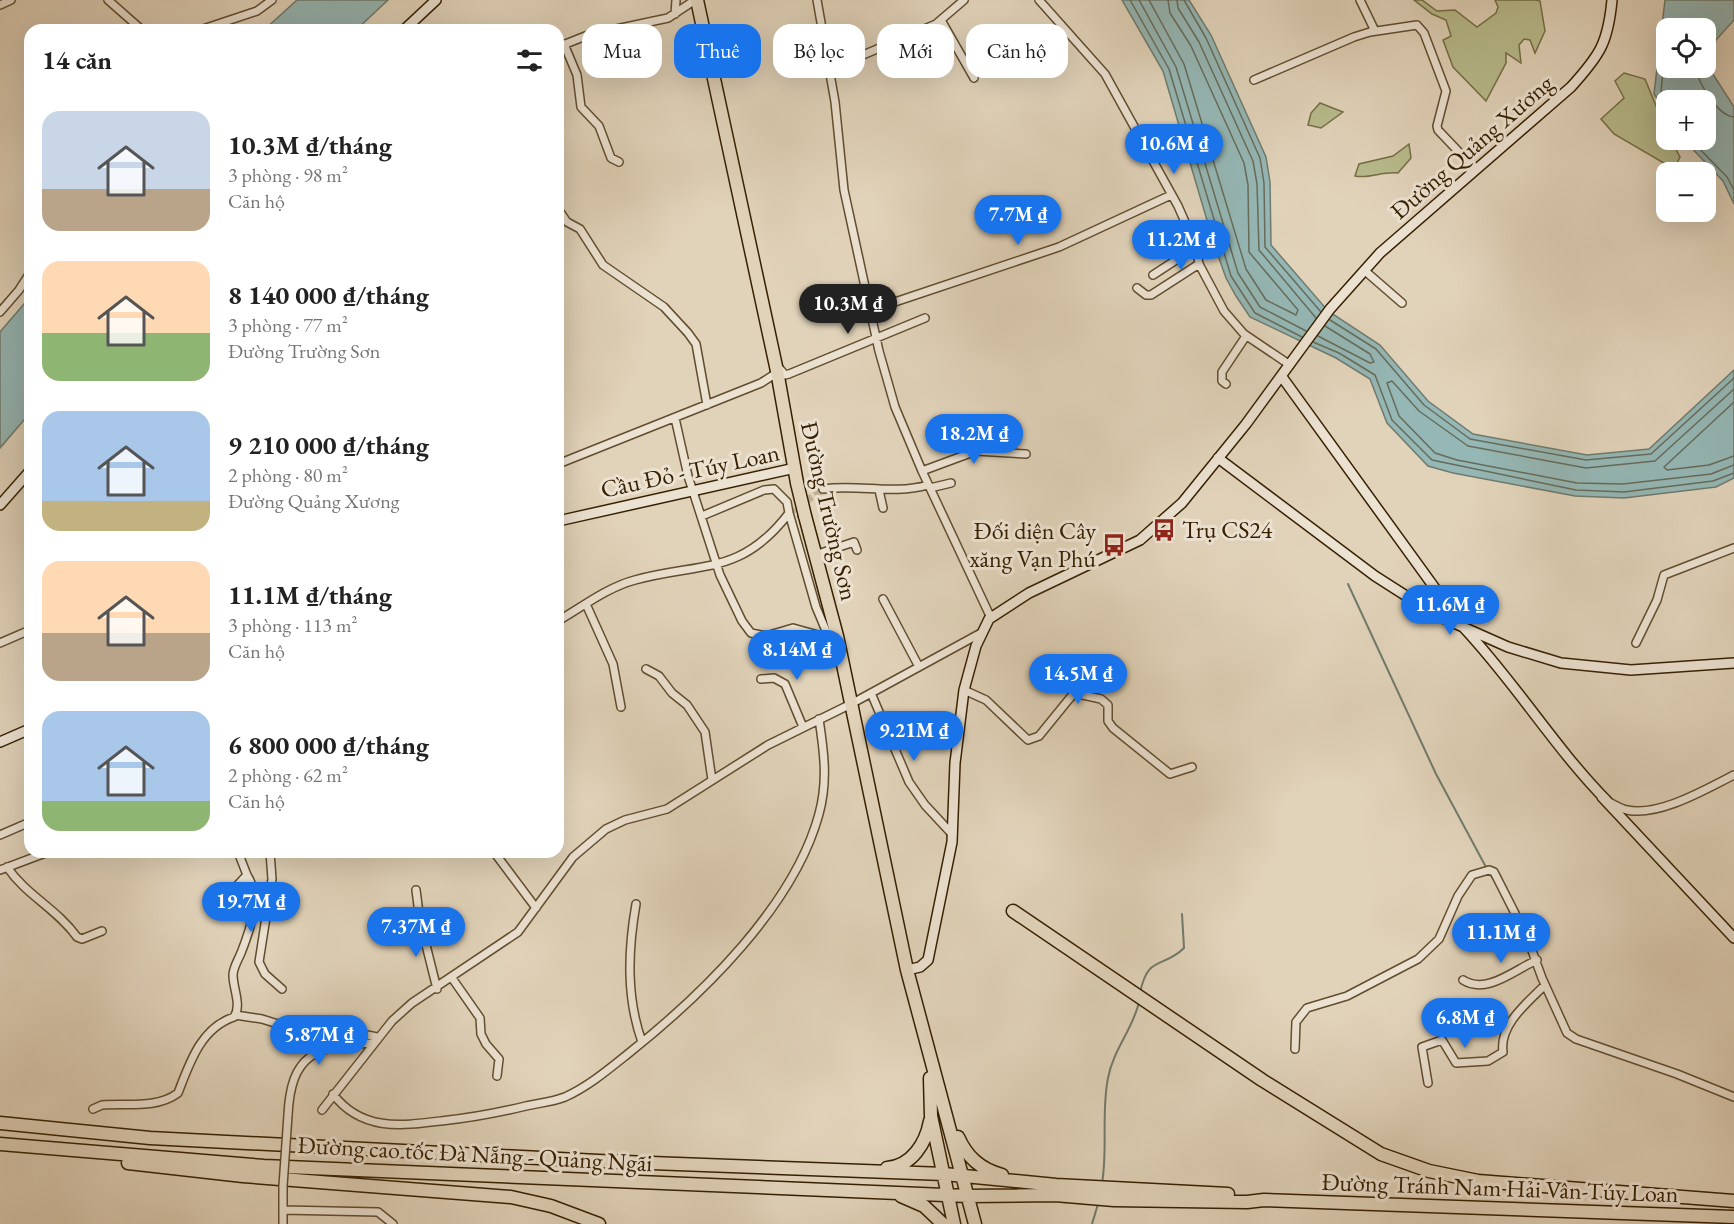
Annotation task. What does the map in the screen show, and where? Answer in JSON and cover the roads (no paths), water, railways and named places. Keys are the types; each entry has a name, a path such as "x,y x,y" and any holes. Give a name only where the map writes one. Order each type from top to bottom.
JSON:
{"highway":[{"name":"Đường Trường Sơn","path":"697,4 777,371 797,483 841,654 907,970 930,1066 947,1114 975,1224"},
{"path":"1015,913 1356,1141 1381,1154 1430,1171 1478,1181 1734,1202"},
{"name":"Đường Trường Sơn","path":"930,1066 931,1116 954,1224"},
{"path":"947,1114 964,1151 978,1165 1013,1178 1056,1185"},
{"path":"841,1170 893,1168 905,1163 919,1149 928,1134 931,1116"},
{"name":"Đường cao tốc Đà Nẵng - Quảng Ngãi","path":"0,1123 162,1139 944,1174"},
{"name":"Đường cao tốc Đà Nẵng - Quảng Ngãi","path":"0,1144 264,1166 968,1196"},
{"path":"38,1148 136,1165 243,1176 511,1197 550,1206 599,1224"},
{"name":"Đường Tránh Nam Hải Vân-Túy Loan","path":"944,1174 1056,1185 1087,1191 1114,1200 1264,1200 1734,1217"},
{"name":"Đường Tránh Nam Hải Vân-Túy Loan","path":"968,1196 1119,1188 1244,1195 1264,1200"},
{"path":"840,1190 911,1198 943,1224"}],"street":[{"path":"0,5 11,0"},
{"path":"108,0 135,24"},
{"path":"224,24 257,11 272,0"},
{"path":"411,24 436,0"},
{"path":"675,14 676,0"},
{"path":"818,0 822,24"},
{"path":"865,55 922,31 941,20 964,0"},
{"path":"907,970 920,968 928,960 952,834 955,763 964,690 981,633 991,618 1029,593 1140,540 1182,503 1292,362 1246,336 1224,311 1199,264 1196,247 1132,118 1105,74 1039,0"},
{"path":"1360,0 1375,31"},
{"name":"Đường Quảng Xương","path":"1292,362 1330,309 1364,270 1415,220 1571,87 1590,66 1609,32 1612,0"},
{"path":"564,45 588,34 668,18 697,4"},
{"path":"941,20 966,64"},
{"path":"1254,80 1326,47 1375,31 1418,25 1424,33 1446,92 1437,126 1438,130 1475,169"},
{"path":"564,51 577,75 581,107 599,126 611,158 619,162"},
{"path":"831,78 844,190 876,337 895,407 922,471 991,618"},
{"path":"871,310 1059,247 1171,195"},
{"path":"564,218 567,222 580,229 603,266 664,307 688,333 696,344 707,405"},
{"path":"1153,275 1196,247"},
{"path":"1137,288 1146,295 1151,295 1199,264"},
{"path":"1364,270 1402,303"},
{"path":"0,312 24,282"},
{"path":"564,462 761,383 777,371 781,370 785,375 925,318"},
{"path":"1226,384 1222,381 1222,372 1246,336"},
{"path":"1282,377 1463,627 1497,662 1580,774 1734,938"},
{"path":"675,418 688,476 718,566 742,621 751,633 766,636 793,628 830,638"},
{"path":"922,471 976,451 1026,454"},
{"path":"1218,458 1375,576 1436,615 1508,647 1561,663 1631,670 1734,663"},
{"name":"Cầu Đỏ - Túy Loan","path":"564,520 795,468"},
{"path":"0,505 24,478"},
{"path":"824,489 842,487 906,490 951,483"},
{"path":"702,516 764,490 774,489 788,502 789,513 816,607 830,638 828,646 832,656 841,654"},
{"path":"879,490 883,508"},
{"path":"564,617 633,580 718,566 747,553 789,513"},
{"path":"815,555 854,542 857,550"},
{"path":"1636,643 1657,600 1664,575 1734,548"},
{"path":"883,599 918,665"},
{"path":"586,604 613,664 621,707"},
{"path":"0,643 24,633"},
{"path":"322,1110 375,1040 412,1004 518,932 573,857 606,829 624,820 667,809 802,727 851,704 918,665 981,633"},
{"path":"646,669 659,676 672,693 687,705 705,732 712,780"},
{"path":"761,679 774,678 785,684 802,727"},
{"path":"964,690 986,700 1024,737 1031,740 1039,736 1074,693 1101,699 1108,705 1108,721 1113,728 1156,765 1170,774 1192,766"},
{"path":"871,693 909,782 925,805 952,834"},
{"path":"333,1094 348,1111 390,1125 492,1115 568,1096 599,1077 695,996 748,937 782,891 798,864 815,826 823,796 826,767 819,719"},
{"path":"0,741 24,731"},
{"path":"1580,774 1607,801 1627,810 1656,809 1697,794 1734,775"},
{"path":"0,835 24,825"},
{"path":"32,858 4,868 20,886 47,904 77,937 82,939 102,932"},
{"path":"235,1015 237,1005 233,973 249,929 254,906 252,887 240,858"},
{"path":"270,858 272,879 260,962 265,974 282,989"},
{"path":"498,858 536,908"},
{"path":"1295,1049 1296,1022 1307,1008 1347,996 1418,959 1439,939 1458,896 1472,875 1489,870 1494,872 1515,910 1564,1028 1571,1036 1734,1097"},
{"path":"234,889 247,875"},
{"path":"416,890 420,921 437,989"},
{"path":"636,904 630,957 631,997 642,1042"},
{"path":"400,936 408,924 420,921"},
{"path":"1463,980 1472,986 1493,983 1537,960"},
{"path":"452,978 480,1018 481,1034 499,1059 497,1076"},
{"path":"1428,1083 1422,1047 1442,1040 1456,1063 1488,1061 1503,1052 1501,1040 1508,1026 1545,984"},
{"path":"93,1109 102,1106 161,1101 174,1096 178,1093 208,1031 235,1015 262,1019 306,1034 362,1034 375,1040"},
{"path":"283,1224 283,1186 292,1081 303,1062 324,1051 375,1040"},
{"path":"283,1210 378,1212 393,1224"}],"water":[{"path":"297,0 388,0 362,24 271,24"},
{"path":"1122,0 1189,0 1211,35 1266,157 1270,182 1271,245 1328,311 1380,345 1428,401 1473,434 1587,455 1649,449 1734,370 1734,478 1716,487 1624,498 1575,496 1453,473 1428,466 1387,423 1370,379 1336,358 1250,317 1236,296 1226,278 1214,244 1163,71"},
{"path":"1665,0 1734,0 1734,20 1716,40 1716,18 1663,18"},
{"path":"1656,77 1715,78 1734,107 1734,204 1723,181 1716,174 1716,162 1705,162 1694,150 1716,150 1716,90 1656,90 1656,97 1654,94"},
{"path":"24,304 24,420 0,448 0,332"}],"waterway":[{"path":"1348,584 1436,774 1487,869"},
{"path":"1490,874 1497,884"},
{"path":"1140,993 1147,972 1184,948 1182,914"},
{"path":"1102,1184 1108,1078 1114,1058 1139,1002"},
{"path":"1092,1224 1098,1204"}],"tunnel":[{"path":"789,513 823,489"}],"place":[{"name":"Trụ CS24","path":"1164,530"},
{"name":"Đối diện Cây xăng Vạn Phú","path":"1114,545"}]}
